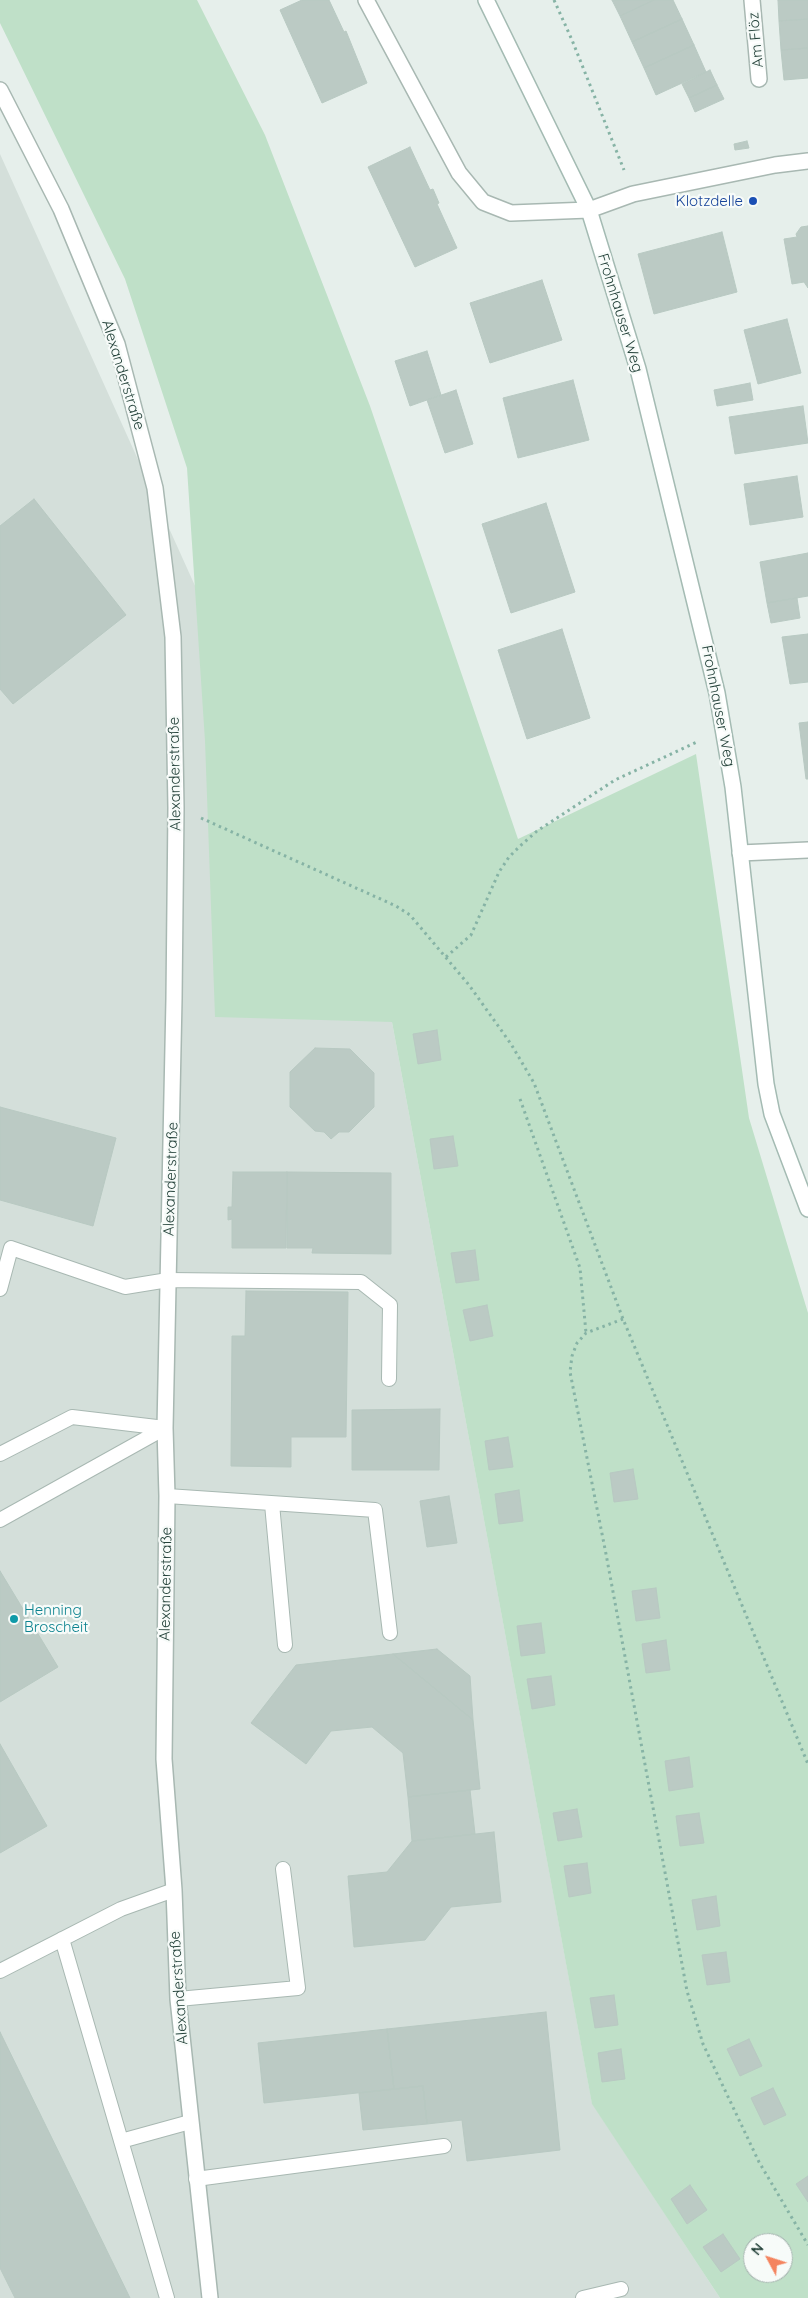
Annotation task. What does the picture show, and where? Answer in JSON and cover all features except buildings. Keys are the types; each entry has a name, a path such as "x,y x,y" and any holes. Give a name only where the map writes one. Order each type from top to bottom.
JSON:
{"street":[{"path":"366,0 460,173 483,202 511,213 589,210 633,194 808,160"},
{"name":"Frohnhauser Weg","path":"486,0 589,210 638,369 708,653 723,729 733,787 766,1084 772,1114 808,1209"},
{"name":"Am Flöz","path":"752,0 759,79"},
{"name":"Alexanderstraße","path":"0,90 61,209 117,344 155,488 173,637 176,808 173,1105 165,1428 167,1496 164,1759 174,1890 178,1998 210,2298"},
{"path":"740,853 808,850"}],"lane":[{"path":"0,1289 5,1246 125,1287 168,1280 361,1282 390,1305 389,1379"},
{"path":"0,1454 72,1418 165,1428"},
{"path":"0,1520 165,1428"},
{"path":"167,1496 375,1510 390,1633"},
{"path":"272,1504 285,1645"},
{"path":"178,1998 298,1988 283,1869"},
{"path":"0,1971 121,1909 174,1890"},
{"path":"62,1939 167,2298"},
{"path":"121,2141 190,2122"},
{"path":"196,2179 444,2146"},
{"path":"583,2298 621,2289"}],"path":[{"path":"554,0 572,40 633,194"},
{"path":"446,957 471,935 499,872 509,857 532,836 615,780 723,729"},
{"path":"176,808 222,826 396,906 410,915 493,1017 534,1083 623,1319 808,1764"},
{"path":"520,1098 580,1268 586,1333"},
{"path":"623,1319 586,1333 576,1343 570,1372 687,1991 703,2044 759,2162 808,2245"}],"shaded area":[{"path":"0,154 392,1022 592,2103 720,2298 0,2298"}],"green space":[{"path":"0,0 197,0 265,135 370,406 518,839 696,754 749,1118 808,1313 808,2298 720,2298 592,2104 392,1022 215,1017 205,741 187,468 125,279 0,23"}],"place":[{"name":"Klotzdelle","path":"753,201"},
{"name":"Henning Broscheit","path":"14,1619"}]}
